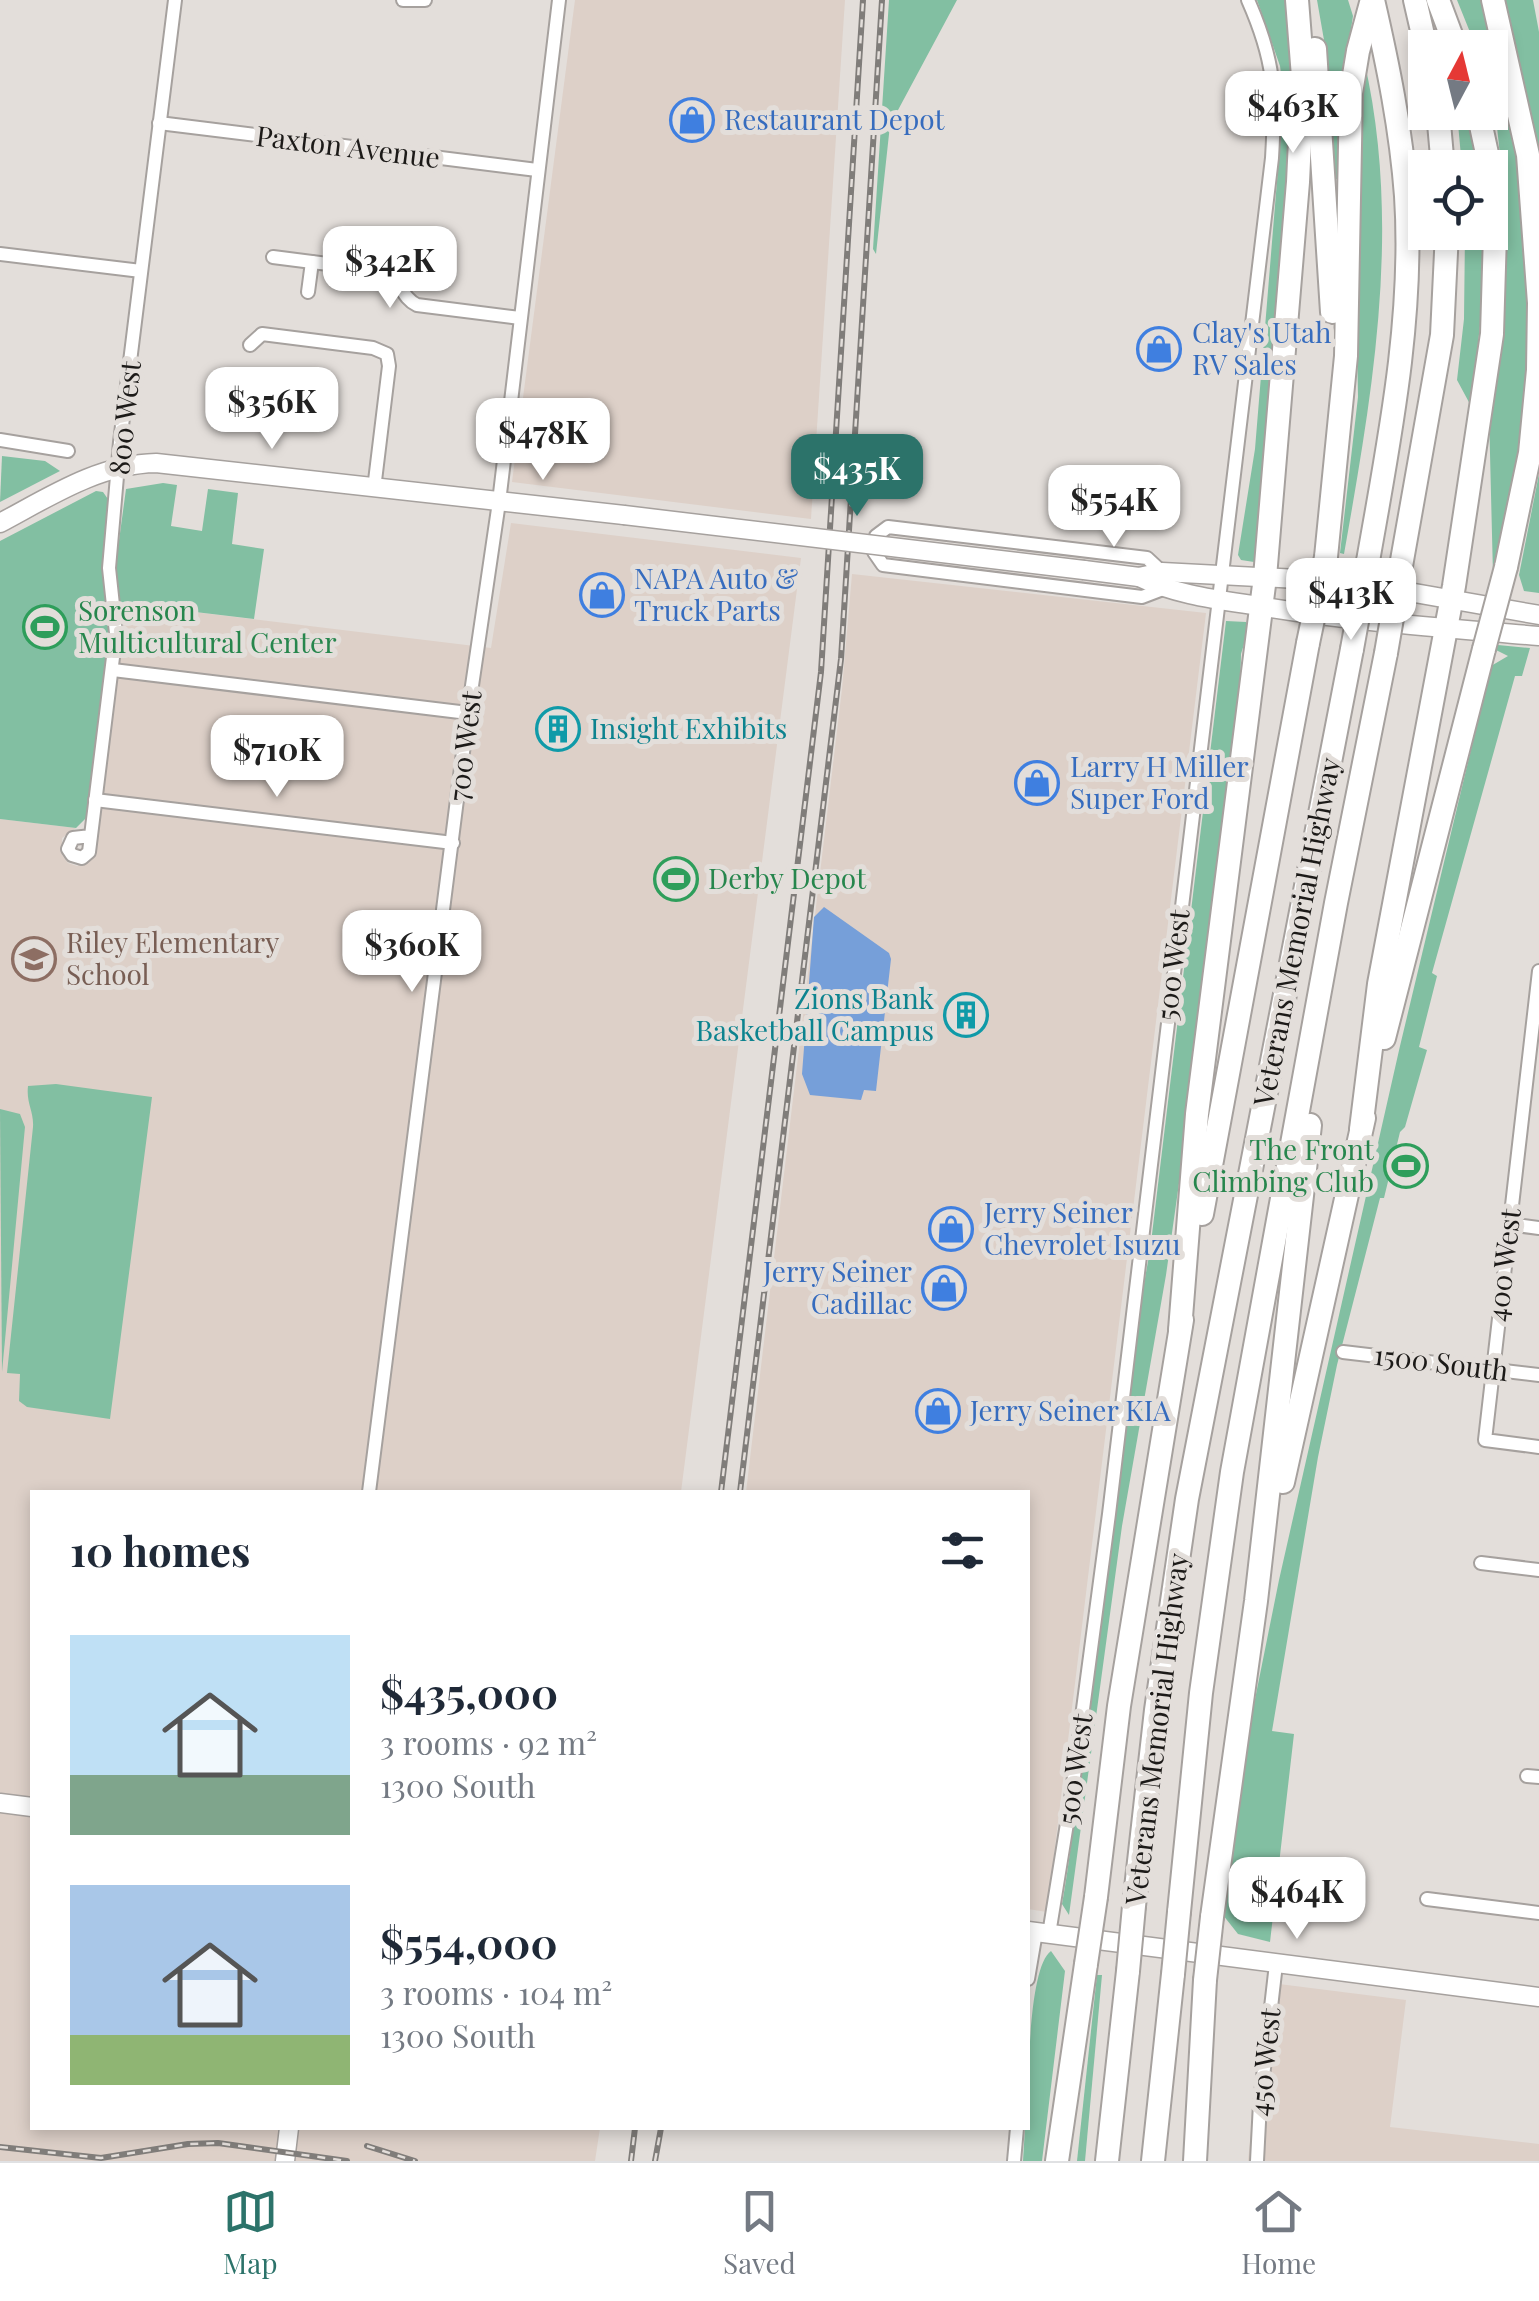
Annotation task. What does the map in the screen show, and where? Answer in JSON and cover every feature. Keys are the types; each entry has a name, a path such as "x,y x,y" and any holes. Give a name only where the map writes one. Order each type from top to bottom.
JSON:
{"highway":[{"path":"1180,1330 1197,1114 1265,578 1298,182 1302,77 1297,0"},
{"path":"1308,0 1324,151 1335,470"},
{"path":"1057,2161 1096,1898 1119,1706 1180,1330 1326,557 1346,356 1351,92 1373,0"},
{"name":"Veterans Memorial Highway","path":"1107,2161 1156,1710 1188,1500 1352,649 1394,410 1406,288 1406,198 1394,89 1373,0"},
{"path":"1415,0 1422,30"},
{"path":"1438,0 1449,30"},
{"path":"1256,1601 1361,1129 1506,567 1530,453 1538,370 1539,303 1528,155 1493,0"},
{"path":"1361,1129 1379,984 1452,601 1492,334 1491,172 1482,130"},
{"name":"Veterans Memorial Highway","path":"1153,2161 1201,1692 1232,1472 1442,335 1446,250"},
{"path":"1195,2161 1212,1917 1256,1601 1336,903"},
{"path":"1070,2161 1086,1964"}],"main road":[{"path":"0,523 69,486 118,468 165,463 1163,580 1265,578 1410,592 1539,614"},
{"path":"1163,580 1220,600 1262,607 1539,636"},
{"path":"0,1804 30,1808"},
{"path":"1038,1932 1539,1997"},
{"path":"284,2161 288,2130"}],"street":[{"name":"800 West","path":"91,836 113,670 116,622 109,568 118,468 174,0"},
{"path":"404,0 426,0"},
{"name":"700 West","path":"369,1490 468,713 499,502 559,0"},
{"name":"500 West","path":"1030,1970 1109,1514 1220,600 1276,100 1265,38 1248,0"},
{"name":"Paxton Avenue","path":"160,124 537,170"},
{"path":"0,254 141,271"},
{"path":"273,257 388,272 408,299 418,305 520,318"},
{"path":"308,292 312,262"},
{"path":"252,319 262,334 373,348 387,354 390,366 374,489"},
{"path":"250,345 262,334"},
{"path":"0,440 68,451"},
{"path":"888,527 1147,558 1163,580 1142,597 883,565 874,552 876,536 888,527"},
{"path":"113,670 468,713"},
{"path":"96,800 452,844"},
{"name":"400 West","path":"1539,970 1532,1079 1508,1224 1485,1440 1539,1447"},
{"path":"1508,1224 1539,1228"},
{"name":"1500 South","path":"1343,1352 1539,1375"},
{"path":"1482,1563 1539,1570"},
{"path":"1428,1900 1539,1912"},
{"name":"450 West","path":"1257,2161 1276,1964"},
{"path":"1014,2161 1017,2130"}],"shaded area":[{"path":"575,0 845,0 811,519 512,482"},
{"path":"511,523 801,558 681,1490 30,1490 30,2130 600,2130 595,2161 0,2161 0,819 76,828 62,838 62,855 77,866 92,857 123,636 120,603 491,648"},
{"path":"852,574 1206,613 1047,1912 1030,1909 1030,1490 746,1490 842,689"},
{"path":"1279,1984 1406,2000 1390,2127 1539,2144 1539,2161 1248,2161 1253,2111 1262,2111"}],"green space":[{"path":"889,0 957,0 890,125 876,254 873,249"},
{"path":"1257,0 1289,0 1294,128 1282,233 1258,558 1254,562 1241,560 1238,555 1255,449 1284,96 1280,66"},
{"path":"1317,0 1348,0 1353,16 1339,108 1339,179 1332,179 1324,40"},
{"path":"1457,0 1485,0 1491,30 1469,30"},
{"path":"1505,0 1533,0 1539,32 1539,164"},
{"path":"1364,60 1381,184 1382,246 1373,369 1344,554 1340,553 1358,397 1354,172"},
{"path":"1508,112 1520,171 1531,348 1521,455 1493,575 1489,413 1501,347 1508,250 1508,150 1499,150 1497,130 1508,130"},
{"path":"1459,130 1474,130 1476,150 1460,150"},
{"path":"1465,250 1484,250 1484,290 1471,406 1457,380 1464,319"},
{"path":"2,456 45,461 60,471 0,502"},
{"path":"1539,474 1539,593 1524,591 1519,575"},
{"path":"163,483 177,485 171,526 202,531 208,489 238,493 232,544 264,549 254,619 120,603 115,570 126,489"},
{"path":"96,491 103,492 110,502 103,573 111,631 86,818 76,828 0,819 0,541"},
{"path":"1226,621 1246,622 1248,631 1241,654 1240,695 1189,1113 1166,1275 1122,1526 1069,1915 1062,1904 1121,1429 1150,1251"},
{"path":"1498,645 1530,648 1522,676 1515,676 1432,973 1437,976 1419,1047 1427,1050 1405,1127 1400,1132 1384,1198 1380,1198 1318,1457 1272,1731 1294,1734 1270,1942 1238,1934 1223,1915 1251,1719 1400,1046 1491,666 1508,656 1496,650"},
{"path":"56,1084 152,1097 110,1419 27,1407 19,1401 20,1374 7,1373 33,1127 28,1086"},
{"path":"0,1109 20,1114 25,1127 2,1372"},
{"path":"1051,1951 1065,1971 1042,2161 1023,2161 1025,2130 1030,2130 1033,2006 1043,1962"},
{"path":"1097,1975 1102,1975 1085,2161 1077,2161"}],"water":[{"path":"824,907 889,953 891,959 876,1091 864,1090 861,1100 810,1095 802,1074 814,917"}],"railway":[{"path":"721,1490 821,672 863,0"},
{"path":"740,1490 841,659 882,0"},
{"path":"631,2161 635,2130"},
{"path":"655,2161 661,2130"},
{"path":"0,2147 101,2158 218,2143 347,2161"},
{"path":"367,2146 415,2161"}],"place":[{"name":"Restaurant Depot","path":"692,120"},
{"name":"Clay's Utah RV Sales","path":"1159,349"},
{"name":"NAPA Auto & Truck Parts","path":"602,595"},
{"name":"Sorenson Multicultural Center","path":"45,627"},
{"name":"Insight Exhibits","path":"558,729"},
{"name":"Larry H Miller Super Ford","path":"1037,783"},
{"name":"Derby Depot","path":"676,879"},
{"name":"Riley Elementary School","path":"34,959"},
{"name":"Zions Bank Basketball Campus","path":"966,1015"},
{"name":"The Front Climbing Club","path":"1406,1166"},
{"name":"Jerry Seiner Chevrolet Isuzu","path":"951,1229"},
{"name":"Jerry Seiner Cadillac","path":"944,1288"},
{"name":"Jerry Seiner KIA","path":"938,1411"}]}
